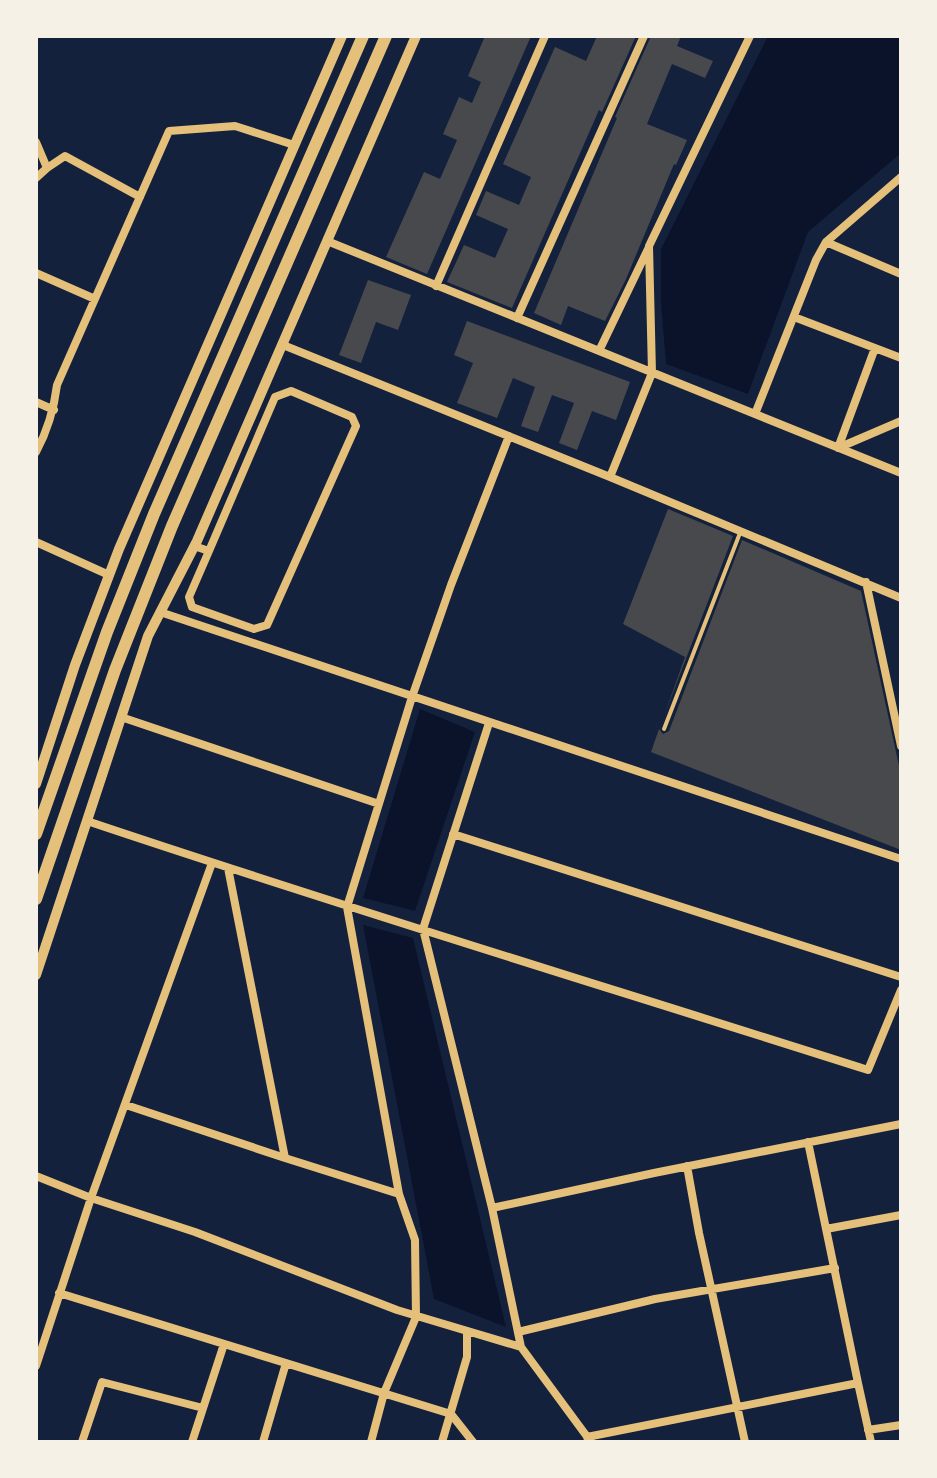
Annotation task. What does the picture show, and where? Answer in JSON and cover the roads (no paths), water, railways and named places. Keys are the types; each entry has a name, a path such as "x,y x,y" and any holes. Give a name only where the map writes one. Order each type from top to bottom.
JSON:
{"highway":[{"path":"36,834 107,632 154,514 363,36"},
{"path":"36,899 115,670 172,526 386,36"}],"street":[{"path":"36,784 75,665 109,575 342,36"},
{"path":"36,975 148,636 194,546 416,36"},
{"path":"436,286 545,36"},
{"path":"517,318 644,36"},
{"path":"599,351 750,36"},
{"path":"36,452 54,410 57,385 169,131 235,126 294,145"},
{"path":"36,142 47,168"},
{"path":"36,178 65,156 140,197"},
{"path":"755,414 826,242 901,177"},
{"path":"327,241 901,473"},
{"path":"826,242 901,274"},
{"path":"610,477 652,373 649,246"},
{"path":"36,273 95,299"},
{"path":"794,317 901,358"},
{"path":"283,345 901,598"},
{"path":"838,448 875,348"},
{"path":"291,391 352,417 356,426 267,625 254,629 192,607 189,597 209,551 275,397 291,391"},
{"path":"36,402 54,410"},
{"path":"838,448 901,421"},
{"path":"371,1442 384,1393 416,1317 415,1240 399,1194 347,907 412,697 451,585 509,436"},
{"path":"235,453 248,459"},
{"path":"36,542 109,575"},
{"path":"194,546 209,551"},
{"path":"866,582 901,746"},
{"path":"160,612 901,859"},
{"path":"121,717 379,804"},
{"path":"489,723 423,929 492,1208 521,1347 589,1439 858,1383"},
{"path":"87,821 347,907 868,1070 901,990"},
{"path":"453,834 901,977"},
{"path":"36,1366 91,1198 212,863"},
{"path":"228,868 285,1158"},
{"path":"126,1105 399,1194"},
{"path":"492,1208 901,1124"},
{"path":"808,1142 871,1442"},
{"path":"687,1166 745,1442"},
{"path":"36,1176 91,1198 195,1232 416,1317 521,1347"},
{"path":"826,1229 901,1215"},
{"path":"518,1332 655,1299 835,1268"},
{"path":"59,1293 451,1414 473,1442"},
{"path":"442,1442 467,1357 467,1331"},
{"path":"192,1442 224,1344"},
{"path":"263,1442 286,1363"},
{"path":"82,1442 102,1382 203,1408"},
{"path":"868,1430 901,1425"}],"lane":[{"path":"664,729 741,531"}],"water":[{"path":"768,36 901,36 901,153 808,232 748,394 666,364 661,249"},
{"path":"420,709 475,732 415,911 363,898"},
{"path":"363,925 413,938 506,1327 434,1299"}]}
